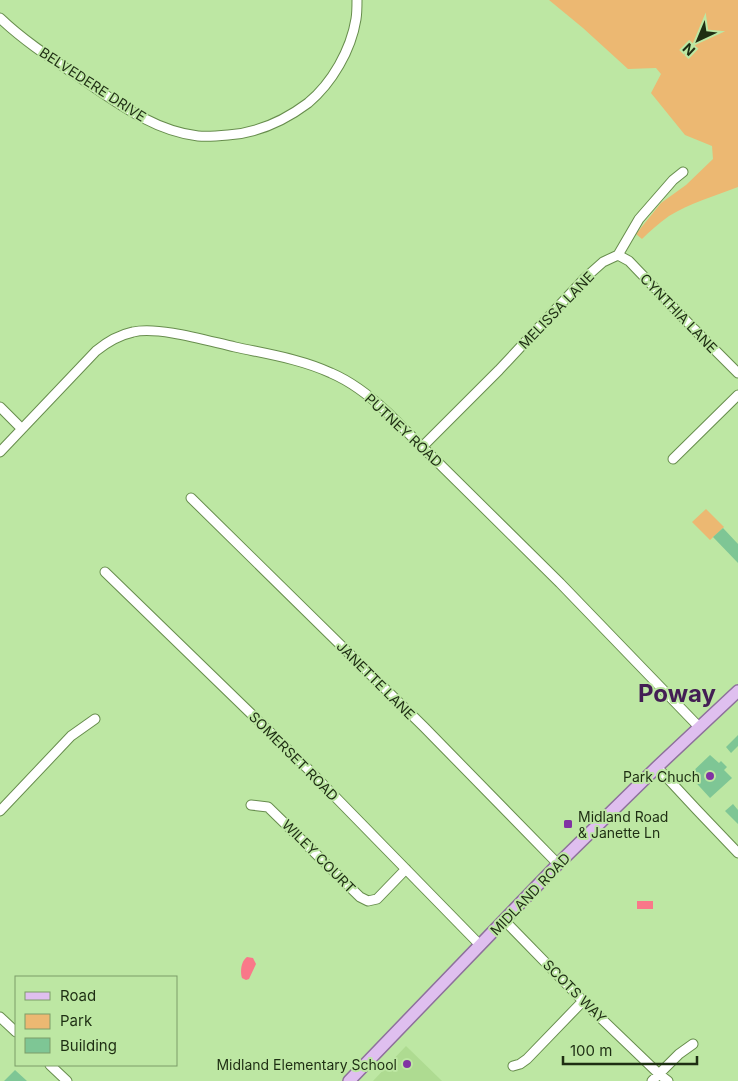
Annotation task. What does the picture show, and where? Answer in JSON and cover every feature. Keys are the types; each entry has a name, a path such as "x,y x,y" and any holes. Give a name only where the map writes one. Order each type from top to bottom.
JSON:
{"main road":[{"name":"MIDLAND ROAD","path":"349,1081 558,864 657,766 738,691"}],"street":[{"name":"BELVEDERE DRIVE","path":"0,18 24,39 63,66 146,119 185,134 236,135 278,122 298,111 316,96 340,64 351,40 356,18 357,0"},
{"name":"MELISSA LANE","path":"423,446 499,370 585,278 603,262 618,255 639,219 672,180 684,172"},
{"name":"CYNTHIA LANE","path":"618,255 629,262 738,373"},
{"name":"PUTNEY ROAD","path":"0,452 87,360 106,343 134,331 185,336 301,362 322,369 350,383 372,398 423,446 566,589 699,727"},
{"path":"673,459 738,395"},
{"path":"0,407 21,428"},
{"name":"JANETTE LANE","path":"191,498 417,720 558,864"},
{"name":"SOMERSET ROAD","path":"105,572 308,769 480,945"},
{"path":"0,810 71,736 95,719"},
{"path":"657,766 738,852"},
{"name":"WILEY COURT","path":"251,805 268,807 360,897 368,902 377,899 406,869"},
{"name":"SCOTS WAY","path":"504,920 583,1001 668,1081"},
{"path":"513,1066 527,1059 583,1001"},
{"path":"0,1016 15,1031"},
{"path":"652,1081 679,1054 693,1044"},
{"path":"51,1066 67,1081"}],"shaded area":[{"path":"637,901 653,901 653,909 637,909"},
{"path":"247,957 253,958 256,964 249,979 246,980 242,978 241,970 243,961"},
{"name":"Midland Elementary School","path":"406,1046 442,1081 373,1081"}],"green space":[{"path":"549,0 738,0 738,187 677,211 662,221 642,239 636,234 661,203 686,185 713,159 712,146 685,135 651,93 661,74 656,68 628,69"},
{"path":"706,509 724,527 710,540 692,522"}],"building":[{"path":"723,528 738,544 738,563 713,537"},
{"path":"738,735 738,746 731,753 726,747"},
{"name":"Park Chuch","path":"710,755 727,767 724,770 732,778 710,798 689,775"},
{"path":"733,804 738,810 738,824 725,811"},
{"path":"15,1070 27,1081 4,1081"}],"place":[{"name":"Park Chuch","path":"710,776"},
{"name":"Midland Road & Janette Ln","path":"568,824"},
{"name":"Midland Elementary School","path":"407,1064"}],"district":[{"name":"Poway","path":"677,693"}]}
